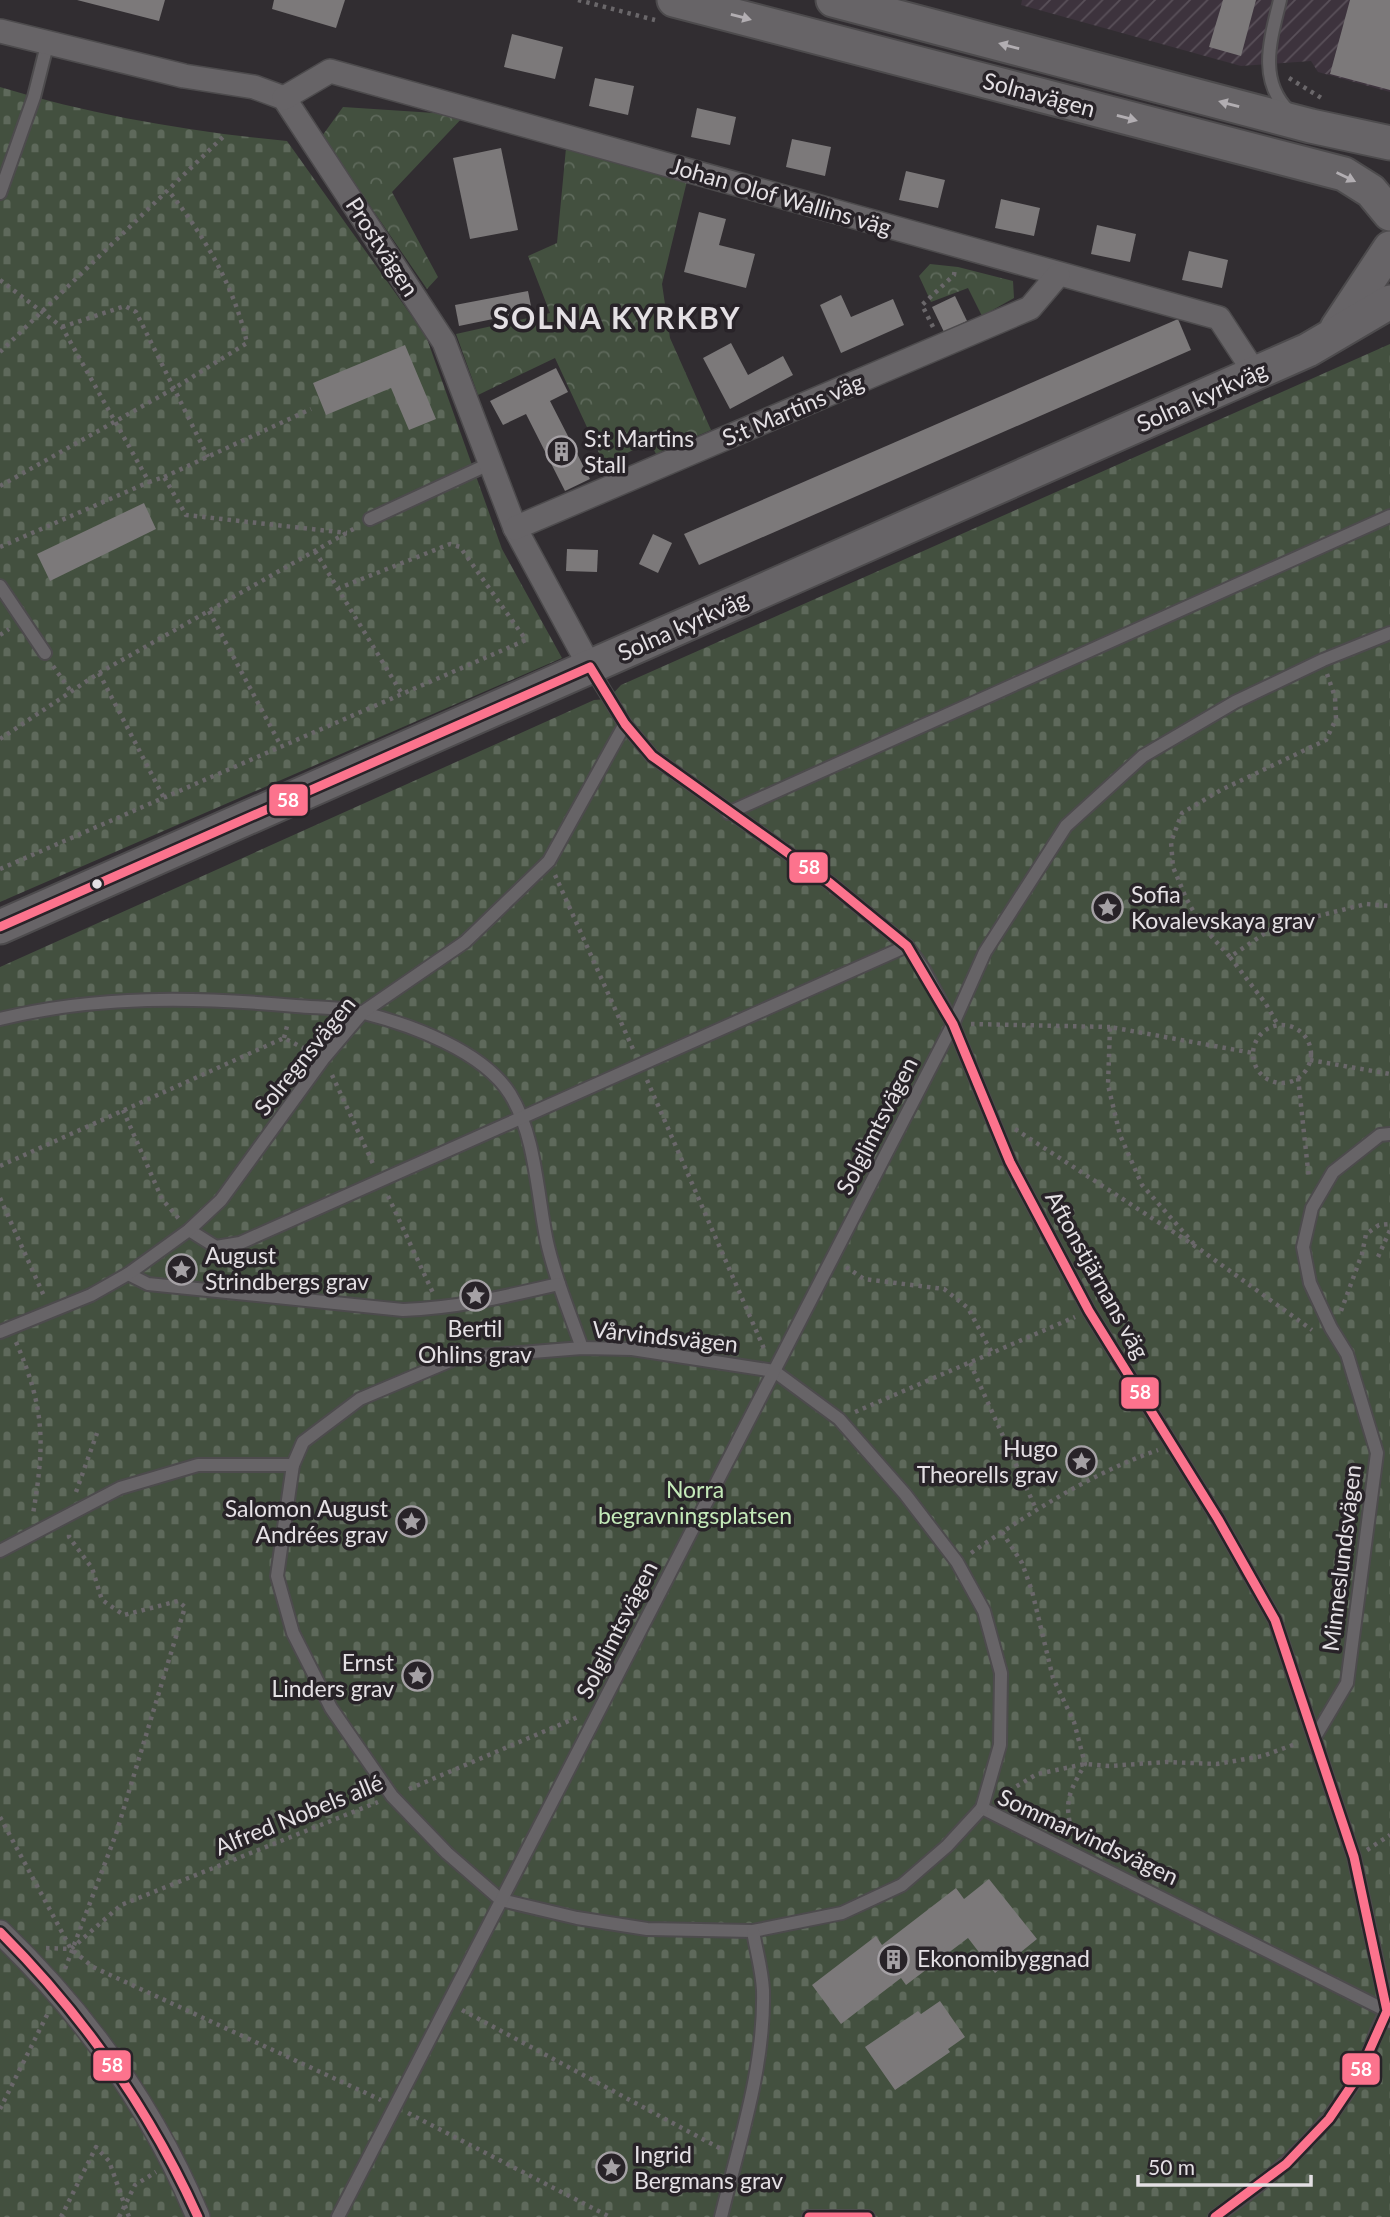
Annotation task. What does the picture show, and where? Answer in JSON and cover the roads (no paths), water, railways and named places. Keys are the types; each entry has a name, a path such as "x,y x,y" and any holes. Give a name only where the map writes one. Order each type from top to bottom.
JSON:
{"street":[{"name":"Solnavägen","path":"674,0 1344,174 1371,191 1390,214"},
{"name":"Solnavägen","path":"833,0 1311,126 1390,143"},
{"path":"0,31 47,45 184,76 254,87 284,98"},
{"name":"Johan Olof Wallins väg","path":"284,98 330,71 1219,318 1255,373"},
{"name":"Prostvägen","path":"284,98 444,342 515,528 590,667"},
{"path":"1328,340 1390,248"},
{"name":"S:t Martins väg","path":"515,528 1030,308 1058,275"},
{"name":"Solna kyrkväg","path":"0,927 1255,373 1328,340 1390,302"},
{"path":"8,1940 58,1990 121,2072 176,2162 198,2217"}],"lane":[{"path":"1280,0 1268,53 1270,80 1277,99 1311,126"},
{"path":"0,193 34,97 47,45"},
{"path":"370,519 489,464"},
{"path":"728,813 1390,516"},
{"path":"0,586 45,653"},
{"name":"Solglimtsvägen","path":"338,2217 953,1024 985,952 1066,826 1143,756 1235,702 1323,660 1390,633"},
{"name":"Aftonstjärnans väg","path":"590,667 625,724 652,756 728,813 830,883 907,946 923,968 953,1024 1010,1162 1089,1311 1275,1620 1354,1857 1389,2013"},
{"name":"Solregnsvägen","path":"5,1330 51,1312 128,1274 189,1230 221,1200 324,1058 363,1013 465,943 549,861 625,724"},
{"path":"189,1230 216,1247 240,1243 907,946"},
{"path":"0,1019 28,1012 135,1000 234,999 363,1013 451,1044 485,1067 509,1092 523,1117 558,1283 582,1348"},
{"name":"Minneslundsvägen","path":"1315,1737 1347,1683 1377,1453 1347,1354 1331,1328 1310,1283 1303,1247 1312,1208 1334,1172 1380,1135 1390,1133"},
{"path":"128,1274 148,1284 403,1310 472,1303 558,1283"},
{"name":"Vårvindsvägen","path":"293,1465 303,1442 360,1399 457,1358 582,1348 632,1349 774,1371 839,1419 905,1494 957,1562 984,1611 1001,1673 1000,1745 982,1808"},
{"path":"0,1551 120,1488 198,1465 293,1465"},
{"name":"Sommarvindsvägen","path":"293,1465 277,1576 293,1633 331,1709 392,1796 447,1853 501,1900 577,1918 647,1929 753,1931 842,1913 902,1885 947,1846 982,1808 1389,2013"},
{"path":"721,2217 761,2043 763,1988 753,1931"},
{"path":"1216,2217 1286,2164 1329,2119 1358,2076 1389,2013"},
{"path":"809,2217 868,2217"}],"place":[{"name":"S:t Martins Stall","path":"561,452"},
{"name":"Sofia Kovalevskaya grav","path":"1108,908"},
{"name":"August Strindbergs grav","path":"182,1269"},
{"name":"Bertil Ohlins grav","path":"475,1295"},
{"name":"Hugo Theorells grav","path":"1081,1462"},
{"name":"Salomon August Andrées grav","path":"411,1522"},
{"name":"Ernst Linders grav","path":"417,1676"},
{"name":"Ekonomibyggnad","path":"894,1959"},
{"name":"Ingrid Bergmans grav","path":"611,2168"}],"district":[{"name":"SOLNA KYRKBY","path":"617,319"}],"park label":[{"name":"Norra begravningsplatsen","path":"695,1503"}]}
